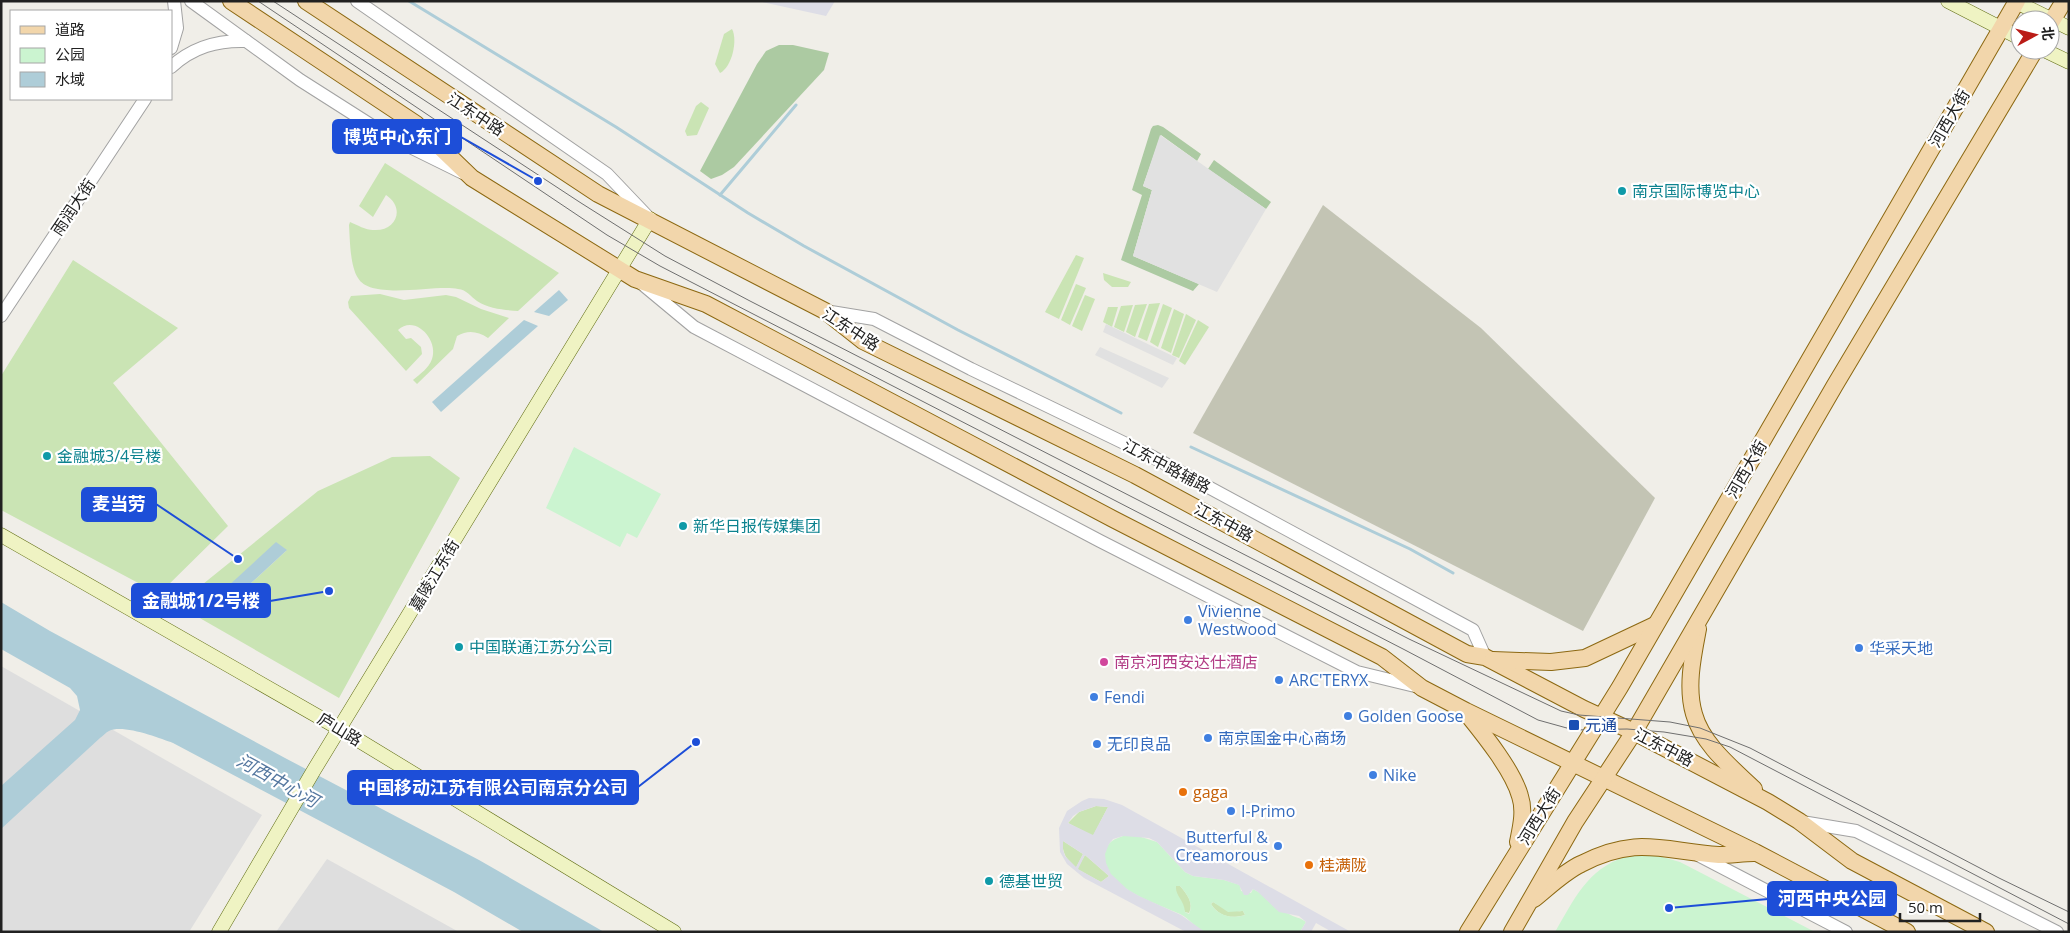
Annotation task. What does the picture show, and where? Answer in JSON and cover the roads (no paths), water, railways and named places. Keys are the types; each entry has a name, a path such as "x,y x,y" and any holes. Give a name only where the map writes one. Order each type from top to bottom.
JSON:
{"main road":[{"path":"231,1 416,124 472,178 635,279 706,304 1113,519 1382,657 1422,688 1572,764 1603,777 1755,852 1906,932"},
{"name":"江东中路","path":"306,1 598,194 650,219 825,311 863,341 1135,475 1467,654 1487,659 1634,732 1768,802 1852,861 1986,932"},
{"path":"1948,1 2010,33"},
{"path":"2016,2 2030,10"},
{"name":"河西大街","path":"1468,932 1602,717 2016,2"},
{"name":"河西大街","path":"1512,932 1575,822 1634,732 1835,385 2029,60"},
{"name":"嘉陵江东街","path":"219,932 314,770 650,219"},
{"name":"庐山路","path":"1,535 340,728 674,932"},
{"path":"1700,618 1693,660 1691,691 1694,714 1706,739 1731,767 1768,802"},
{"path":"1487,659 1551,662 1585,658 1655,625"},
{"path":"1466,711 1494,748 1521,797 1522,818 1516,853"},
{"path":"1529,903 1579,864 1612,850 1630,846 1653,846 1721,855 1755,852"}],"street":[{"path":"172,44 176,28 174,1"},
{"path":"191,1 300,80 388,136 472,178"},
{"name":"江东中路","path":"357,1 409,35 607,174 650,219"},
{"path":"172,66 190,53 206,45 226,40 246,41"},
{"name":"雨润大街","path":"1,316 144,100"},
{"path":"635,279 694,328 1100,541 1357,672 1422,688"},
{"name":"江东中路辅路","path":"825,311 874,319 971,369 1149,455 1473,630 1487,659"},
{"name":"江东中路","path":"1799,822 1856,831 2057,932"},
{"path":"1692,851 1846,932"}],"water":[{"path":"559,290 568,300 549,316 534,312"},
{"path":"524,320 538,326 441,412 432,402"},
{"path":"276,542 287,550 222,610 220,616 204,606 214,599"},
{"name":"河西中心河","path":"1,602 50,631 285,758 479,860 604,932 523,932 454,892 173,743 132,730 115,729 107,732 1,829 1,786 75,720 80,710 77,696 70,688 1,649"}],"waterway":[{"path":"409,1 616,127 748,213 804,246 958,330 1121,413"},
{"path":"720,195 796,105"},
{"path":"1191,447 1410,549 1453,573"}],"tram line":[{"path":"258,1 607,235 660,266 1538,720 1574,730 1627,729 1664,732 1706,739 1730,747 2069,924"},
{"path":"273,1 665,256 1409,639 1561,711 1579,715 1670,722 1700,728 1750,748 1999,878 2069,912"}],"place":[{"name":"博览中心东门","path":"538,181"},
{"name":"南京国际博览中心","path":"1622,191"},
{"name":"金融城3/4号楼","path":"47,456"},
{"name":"新华日报传媒集团","path":"683,526"},
{"name":"麦当劳","path":"238,559"},
{"name":"金融城1/2号楼","path":"329,591"},
{"name":"Vivienne Westwood","path":"1188,620"},
{"name":"中国联通江苏分公司","path":"459,647"},
{"name":"华采天地","path":"1859,648"},
{"name":"南京河西安达仕酒店","path":"1104,662"},
{"name":"ARC'TERYX","path":"1279,680"},
{"name":"Fendi","path":"1094,697"},
{"name":"Golden Goose","path":"1348,716"},
{"name":"元通","path":"1574,725"},
{"name":"南京国金中心商场","path":"1208,738"},
{"name":"中国移动江苏有限公司南京分公司","path":"696,742"},
{"name":"无印良品","path":"1097,744"},
{"name":"Nike","path":"1373,775"},
{"name":"gaga","path":"1183,792"},
{"name":"I-Primo","path":"1231,811"},
{"name":"Butterful & Creamorous","path":"1278,846"},
{"name":"桂满陇","path":"1309,865"},
{"name":"德基世贸","path":"989,881"},
{"name":"河西中央公园","path":"1669,908"}]}
